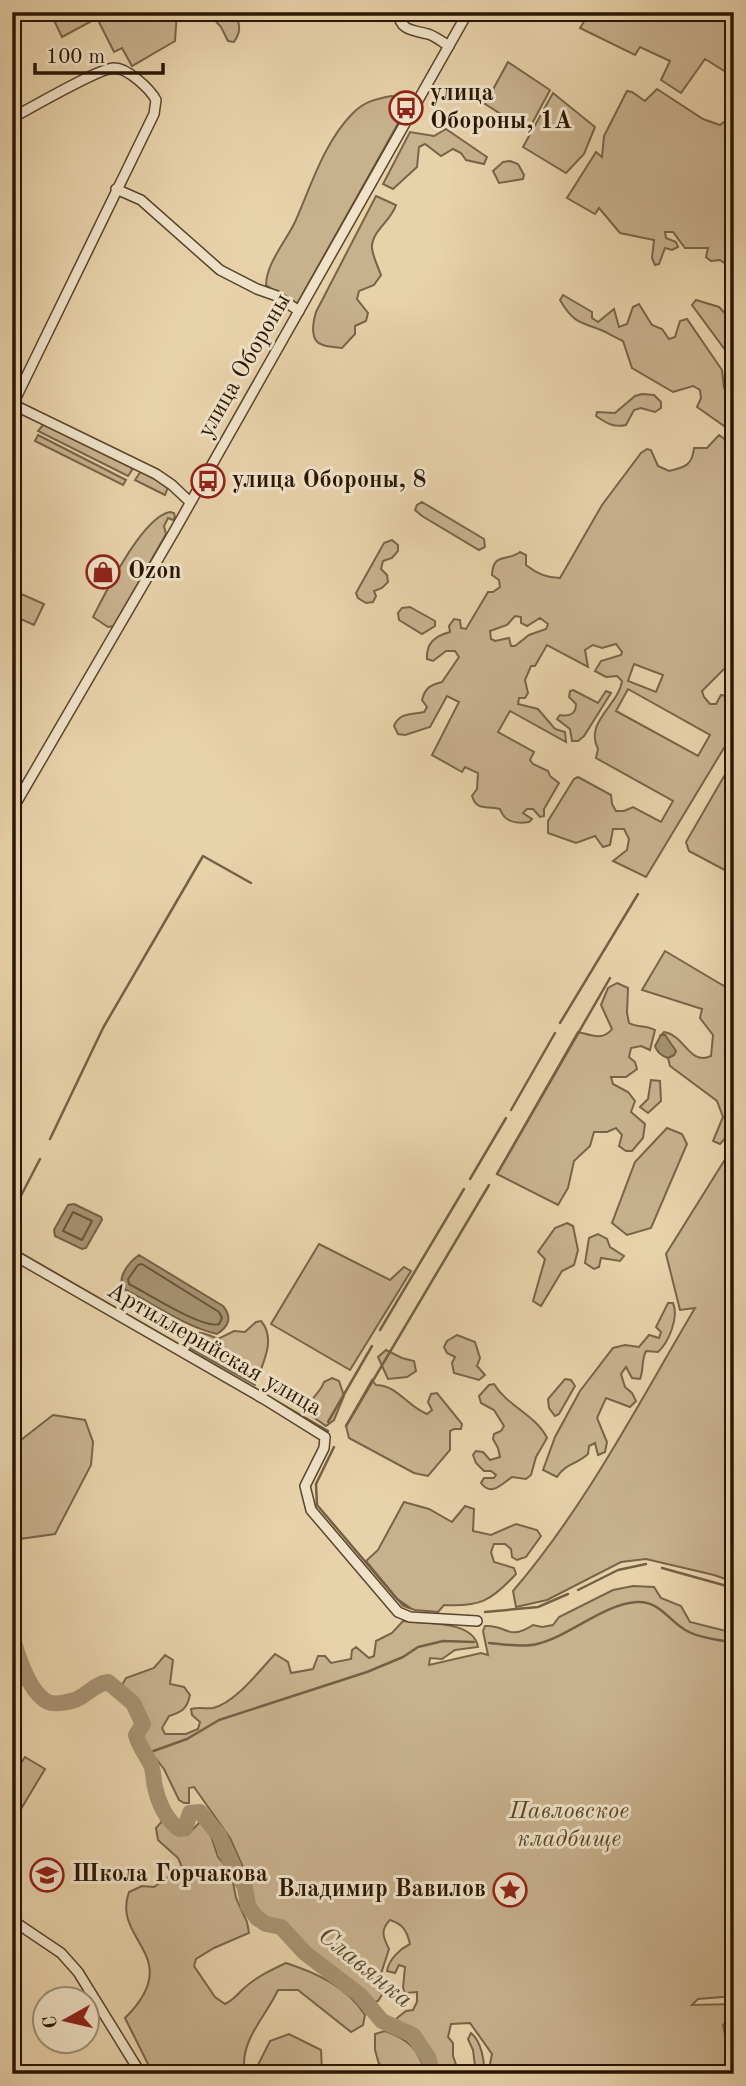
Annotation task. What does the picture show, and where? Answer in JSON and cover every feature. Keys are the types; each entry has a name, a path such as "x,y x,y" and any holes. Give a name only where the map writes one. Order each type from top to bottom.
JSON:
{"street":[{"path":"398,12 402,25 407,29 429,34 449,46"},
{"name":"улица Обороны","path":"12,810 468,12"},
{"path":"12,118 110,68 126,71 156,100 154,114 12,404 156,474 190,502"},
{"path":"116,189 141,200 220,270 277,296 299,311"},
{"name":"Артиллерийская улица","path":"12,1254 253,1392 325,1437 324,1448 305,1486 311,1510 398,1612 410,1617 477,1621"},
{"path":"12,1920 61,1953 78,1972 141,2074"}],"green space":[{"path":"50,12 177,12 175,41 132,66 122,48 114,52 97,18 62,37"},
{"path":"222,12 236,12 239,30 234,42 228,41 212,17"},
{"path":"590,12 734,12 734,77 705,59 681,93 661,80 670,61 640,47 635,55 580,28"},
{"path":"508,62 550,90 528,131 485,104"},
{"path":"657,89 703,119 720,125 734,114 734,270 720,260 711,261 706,257 708,248 685,248 673,232 665,232 666,238 676,242 678,247 672,250 665,248 659,264 655,265 652,258 654,240 620,233 599,208 595,214 567,198 596,152 602,157 604,136 627,91 645,101"},
{"path":"553,93 595,127 584,154 566,173 523,147"},
{"path":"392,96 408,98 403,108 405,111 297,304 294,304 266,285 269,269 295,222 334,137 362,106"},
{"path":"446,129 487,157 484,164 466,160 461,153 453,149 441,156 425,144 419,147 417,167 393,189 383,184 410,132 434,136"},
{"path":"503,162 518,164 524,175 523,179 499,183 493,171"},
{"path":"376,196 396,205 372,242 373,255 381,275 374,285 359,291 357,299 368,313 366,321 355,326 355,334 342,348 323,345 314,336 316,312"},
{"path":"563,295 592,312 592,318 598,322 614,309 619,327 627,324 633,307 639,304 652,325 662,329 669,339 675,337 680,321 687,319 722,370 724,388 734,394 734,433 697,407 701,398 700,390 693,386 673,392 632,368 623,341 575,319 560,300"},
{"path":"696,300 719,307 734,323 734,362 692,305"},
{"path":"654,395 661,402 661,408 655,412 641,408 634,410 626,425 622,426 610,424 596,416 597,412 615,413 635,396"},
{"path":"44,424 131,466 132,470 128,476 38,431"},
{"path":"38,435 126,480 123,485 35,441"},
{"path":"719,435 734,446 734,666 728,665 702,691 710,704 716,704 721,695 734,698 734,735 646,877 613,861 627,850 629,839 624,829 613,829 610,845 603,847 595,836 576,843 548,833 548,821 574,779 578,777 611,795 616,811 633,807 661,822 673,801 596,758 598,749 595,730 620,690 622,681 617,676 606,677 595,671 601,661 621,655 622,652 616,644 602,648 593,645 585,650 588,667 547,645 535,666 531,666 525,680 528,693 525,698 519,698 518,704 538,709 555,729 565,732 566,742 510,711 498,732 534,752 530,760 533,764 548,771 559,783 544,809 544,816 540,817 533,809 527,809 523,813 532,819 529,822 512,821 505,817 500,809 477,804 472,796 477,789 478,773 465,767 462,772 432,755 459,702 447,696 430,727 405,735 398,734 394,726 403,716 424,712 427,707 422,700 426,690 442,682 459,657 455,651 446,651 433,661 427,659 427,653 432,641 450,632 449,626 454,619 460,620 461,628 466,629 488,592 500,587 499,580 492,575 498,560 520,552 526,555 526,565 534,571 560,578 602,505 641,453 647,449 651,450 658,466 669,471 687,465 692,459 694,448 707,448","holes":["515,616 521,617 521,623 527,626 540,618 548,624 546,629 529,635 515,646 511,646 509,638 495,641 491,639 490,631 507,625","634,664 663,675 656,692 628,681","628,689 710,735 698,756 616,711"]},
{"path":"141,471 168,487 165,495 135,480"},
{"path":"422,502 484,539 485,547 479,550 422,516 415,510"},
{"path":"170,512 174,513 175,517 173,520 168,518 164,526 166,534 114,626 108,627 93,617 107,591 126,557 148,527"},
{"path":"392,540 398,545 398,551 392,558 383,561 381,569 387,575 388,582 374,591 376,596 373,602 366,603 358,598 356,593 384,543"},
{"path":"12,590 44,604 34,625 12,615"},
{"path":"410,607 435,621 435,626 422,634 399,620 398,613 402,608"},
{"path":"573,690 598,703 606,691 611,693 584,736 578,741 572,741 570,729 557,719 560,715 569,715 575,710 576,704 569,697 570,691"},
{"path":"734,759 734,875 689,851 686,842"},
{"path":"665,951 724,986 734,975 734,1099 729,1105 731,1126 720,1144 713,1141 723,1117 717,1101 670,1066 668,1058 674,1055 665,1035 661,1035 664,1032 671,1034 697,1057 711,1056 713,1035 700,1018 702,1009 642,990"},
{"path":"617,983 628,988 629,1023 655,1030 650,1050 641,1046 631,1048 629,1057 635,1062 637,1069 626,1077 611,1077 613,1084 628,1092 635,1101 631,1112 645,1124 643,1138 632,1151 626,1151 619,1146 622,1135 616,1128 607,1132 594,1132 590,1146 574,1161 568,1188 558,1205 497,1174 578,1032 601,1036 612,1029 601,1005 608,988"},
{"path":"651,1080 660,1081 661,1101 648,1113 640,1107 648,1099"},
{"path":"667,1128 682,1134 687,1144 651,1228 627,1235 612,1223 635,1162"},
{"path":"734,1145 734,1582 646,1559 621,1562 547,1600 516,1607 513,1591 588,1489 695,1308 680,1310 666,1254"},
{"path":"567,1223 573,1226 578,1250 574,1265 562,1271 541,1306 533,1301 545,1259 538,1252 555,1228"},
{"path":"598,1234 607,1239 610,1247 624,1256 620,1261 601,1258 599,1267 594,1269 585,1263 589,1238"},
{"path":"319,1244 390,1280 404,1267 411,1271 350,1370 271,1324"},
{"path":"668,1303 673,1303 675,1315 666,1342 658,1352 646,1351 640,1379 632,1378 626,1367 621,1374 625,1387 636,1401 630,1407 606,1398 597,1418 607,1442 605,1452 598,1455 595,1443 589,1446 588,1454 564,1469 557,1477 543,1470 555,1437 580,1391 613,1348 625,1345 639,1347 649,1335 659,1338 661,1332 656,1327"},
{"path":"261,1321 266,1328 268,1344 255,1385 186,1346 195,1334 203,1333 218,1339 234,1331 245,1332"},
{"path":"457,1335 475,1342 480,1358 477,1366 485,1375 479,1380 454,1373 452,1363 455,1357 447,1353 444,1347 447,1341"},
{"path":"386,1350 414,1361 416,1371 407,1377 388,1379 378,1357"},
{"path":"332,1378 339,1381 344,1396 334,1420 326,1426 305,1411 324,1382"},
{"path":"565,1379 571,1380 575,1386 559,1414 555,1416 549,1408 548,1399"},
{"path":"372,1380 376,1385 396,1392 427,1414 432,1410 428,1402 431,1394 437,1393 462,1424 461,1429 450,1431 450,1450 428,1476 414,1473 349,1438 346,1426"},
{"path":"494,1384 536,1423 547,1438 536,1457 531,1475 526,1479 512,1477 500,1486 489,1489 481,1483 484,1478 494,1478 496,1475 491,1471 484,1471 473,1455 476,1451 483,1452 490,1460 500,1457 493,1439 494,1434 504,1426 494,1410 481,1403 479,1396 489,1385"},
{"path":"53,1415 85,1420 93,1442 91,1465 55,1534 12,1540 12,1447"},
{"path":"404,1502 429,1509 452,1522 465,1506 474,1509 473,1531 491,1535 516,1524 537,1530 541,1536 526,1557 517,1560 512,1557 511,1549 505,1544 494,1544 491,1552 494,1562 514,1568 516,1574 492,1596 467,1605 444,1605 438,1612 415,1610 403,1606 366,1561 378,1550"},
{"name":"Павловское кладбище","path":"633,1586 654,1587 661,1598 681,1606 690,1622 734,1633 734,1996 698,1999 692,2005 734,2004 734,2014 723,2025 728,2048 734,2052 734,2074 714,2074 707,2068 688,2067 686,2074 488,2074 492,2054 470,2023 451,2024 448,2037 453,2043 453,2056 458,2070 475,2066 468,2039 471,2033 482,2052 484,2074 436,2074 423,2043 396,2022 406,2011 413,2010 417,2002 417,1992 405,1993 403,1988 405,1967 399,1965 395,1973 387,1971 390,1962 410,1944 404,1929 390,1920 385,1927 384,1937 389,1949 378,1983 383,1993 378,2001 371,2002 308,1950 284,1925 261,1915 250,1902 248,1878 230,1838 194,1787 189,1788 189,1803 179,1800 164,1769 142,1741 144,1724 141,1710 122,1685 126,1678 154,1668 165,1655 173,1660 170,1684 184,1687 190,1695 185,1707 169,1716 162,1728 165,1734 186,1734 198,1729 200,1722 192,1715 191,1709 213,1708 230,1700 275,1654 288,1662 291,1673 313,1669 318,1656 325,1656 331,1663 351,1659 352,1650 356,1647 369,1658 374,1656 376,1641 392,1633 403,1621 447,1625 468,1632 475,1638 478,1647 455,1650 442,1659 430,1658 429,1665 481,1653 488,1655 483,1631 485,1626 518,1632 533,1625 553,1625 559,1617 613,1590"},
{"path":"25,1757 45,1769 21,1809 12,1804 12,1777"},
{"path":"164,1819 178,1832 187,1835 201,1821 210,1833 218,1857 231,1872 236,1898 247,1922 249,1933 196,1959 194,1966 215,1997 225,2004 257,1978 286,1963 330,1982 349,1996 365,2015 363,2025 351,2032 298,1990 278,1990 251,2036 244,2066 249,2070 256,2069 270,2041 289,2034 321,2050 322,2070 307,2073 279,2067 273,2074 152,2072 125,2018 142,1997 149,1979 149,1964 126,1909 129,1892 142,1886 154,1887 182,1867 178,1858 158,1840 156,1828"},
{"path":"385,2031 401,2038 412,2047 426,2074 392,2074 379,2064 375,2050 375,2034"}],"water":[{"path":"661,1035 665,1035 676,1051 668,1058 660,1054 655,1046"},
{"path":"74,1204 101,1217 102,1220 86,1248 82,1249 55,1236 54,1230 68,1205"},
{"path":"139,1255 223,1306 228,1314 228,1322 224,1328 217,1334 193,1326 124,1289 123,1275"}],"waterway":[{"path":"50,1139 103,1028 203,856 251,883"},
{"path":"560,1023 638,894"},
{"path":"497,1174 610,978"},
{"path":"511,1110 555,1033"},
{"path":"470,1179 506,1118"},
{"path":"12,1213 40,1159"},
{"path":"346,1426 489,1185"},
{"path":"380,1330 464,1189"},
{"path":"12,1248 328,1431"},
{"path":"328,1422 372,1346"},
{"path":"334,1447 316,1484 317,1505 397,1599 410,1608"},
{"path":"578,1590 618,1570 646,1564"},
{"path":"662,1568 734,1588"},
{"path":"485,1612 538,1607 568,1594"},
{"path":"489,1643 519,1646 537,1644 612,1608 637,1602 659,1608 692,1634 734,1643"},
{"name":"Славянка","path":"12,1635 30,1682 48,1702 75,1700 108,1682 133,1703 143,1724 136,1735 137,1739 151,1765 158,1799 170,1821 179,1829 185,1828 190,1813 200,1812 219,1835 245,1887 248,1906 257,1918 266,1924 281,1927 305,1953 360,1995 382,2021 413,2035 428,2057 433,2074"},
{"path":"145,1754 187,1739 219,1720 367,1672 403,1657 418,1647 443,1641 474,1642"}],"place":[{"name":"улица Обороны, 1А","path":"406,108"},
{"name":"улица Обороны, 8","path":"208,481"},
{"name":"Ozon","path":"103,572"},
{"name":"Школа Горчакова","path":"47,1875"},
{"name":"Владимир Вавилов","path":"510,1890"}]}
